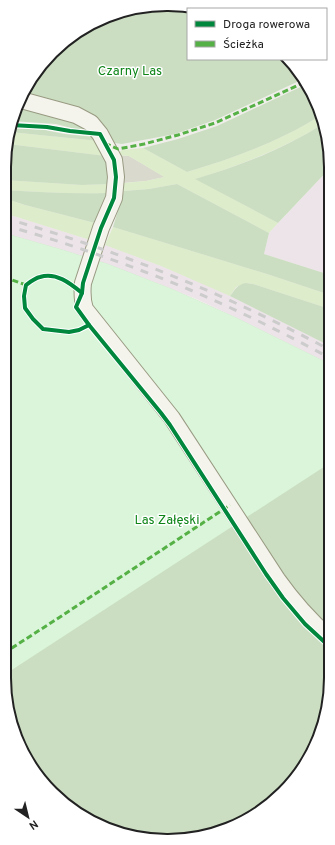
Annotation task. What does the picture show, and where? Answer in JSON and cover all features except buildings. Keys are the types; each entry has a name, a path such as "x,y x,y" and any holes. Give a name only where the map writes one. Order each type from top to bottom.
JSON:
{"street":[{"path":"26,101 82,118 94,126 105,142 114,160 116,177 114,198 101,228 83,284 82,301 85,309 153,392 172,418 288,594 307,616 324,632"}],"shaded area":[{"path":"116,155 129,156 165,177 146,181 123,183"},
{"path":"324,174 324,273 264,254 269,233"},
{"path":"11,215 90,240 83,256 11,235"},
{"path":"105,245 204,284 246,303 324,343 324,361 197,299 98,261"}],"green space":[{"name":"Czarny Las","path":"147,12 187,12 187,60 281,60 298,81 215,120 175,134 122,144 115,143 27,98 43,72 64,50 89,32 117,19"},
{"path":"301,87 316,118 272,141 222,161 187,172 143,148 178,139 217,126"},
{"path":"24,105 74,120 92,130 75,129 56,124 18,121"},
{"path":"316,118 319,126 277,149 196,179 278,223 269,233 177,184 149,189 124,191 123,183 146,181 164,177 129,156 116,155 122,150 143,148 187,172 222,161 255,148 288,134"},
{"path":"319,126 323,147 324,174 278,223 195,179 261,156"},
{"path":"16,128 45,130 95,137 99,141 15,132"},
{"path":"15,132 99,141 106,156 12,145"},
{"path":"12,145 106,156 110,184 82,185 11,180"},
{"path":"11,180 82,185 110,184 106,195 106,193 11,190"},
{"path":"177,184 269,233 264,254 324,273 324,293 113,227 124,191 149,189"},
{"path":"11,190 106,193 95,223 11,200"},
{"path":"11,200 95,223 90,240 11,215"},
{"path":"113,227 324,293 324,307 246,283 236,287 230,296 161,266 105,245"},
{"name":"Las Załęski","path":"11,235 108,264 172,289 237,318 324,361 323,698 316,728 303,756 292,773 263,802 237,818 208,829 178,834 147,833 117,826 98,818 72,802 64,795 43,773 32,756 16,718 11,688"},
{"path":"11,235 108,264 172,289 237,318 324,361 324,467 11,670"},
{"path":"243,284 253,284 324,307 324,343 230,296 238,286"}],"railway":[{"path":"11,220 88,244 170,275 251,310 324,347"},
{"path":"11,227 89,252 189,289 284,334 324,355"}],"marked path":[{"path":"105,143 118,149 178,135 215,123 300,84"},
{"path":"11,280 26,285"},
{"path":"11,648 230,505"}],"cycle path":[{"path":"17,125 47,127 100,134 114,160 116,177 114,198 101,228 83,283 82,293 76,307 170,425 283,598 305,624 324,642"},
{"path":"82,293 68,282 57,277 40,277 34,279 26,285 24,296 25,308 43,329 69,332 79,330 89,325"}]}
